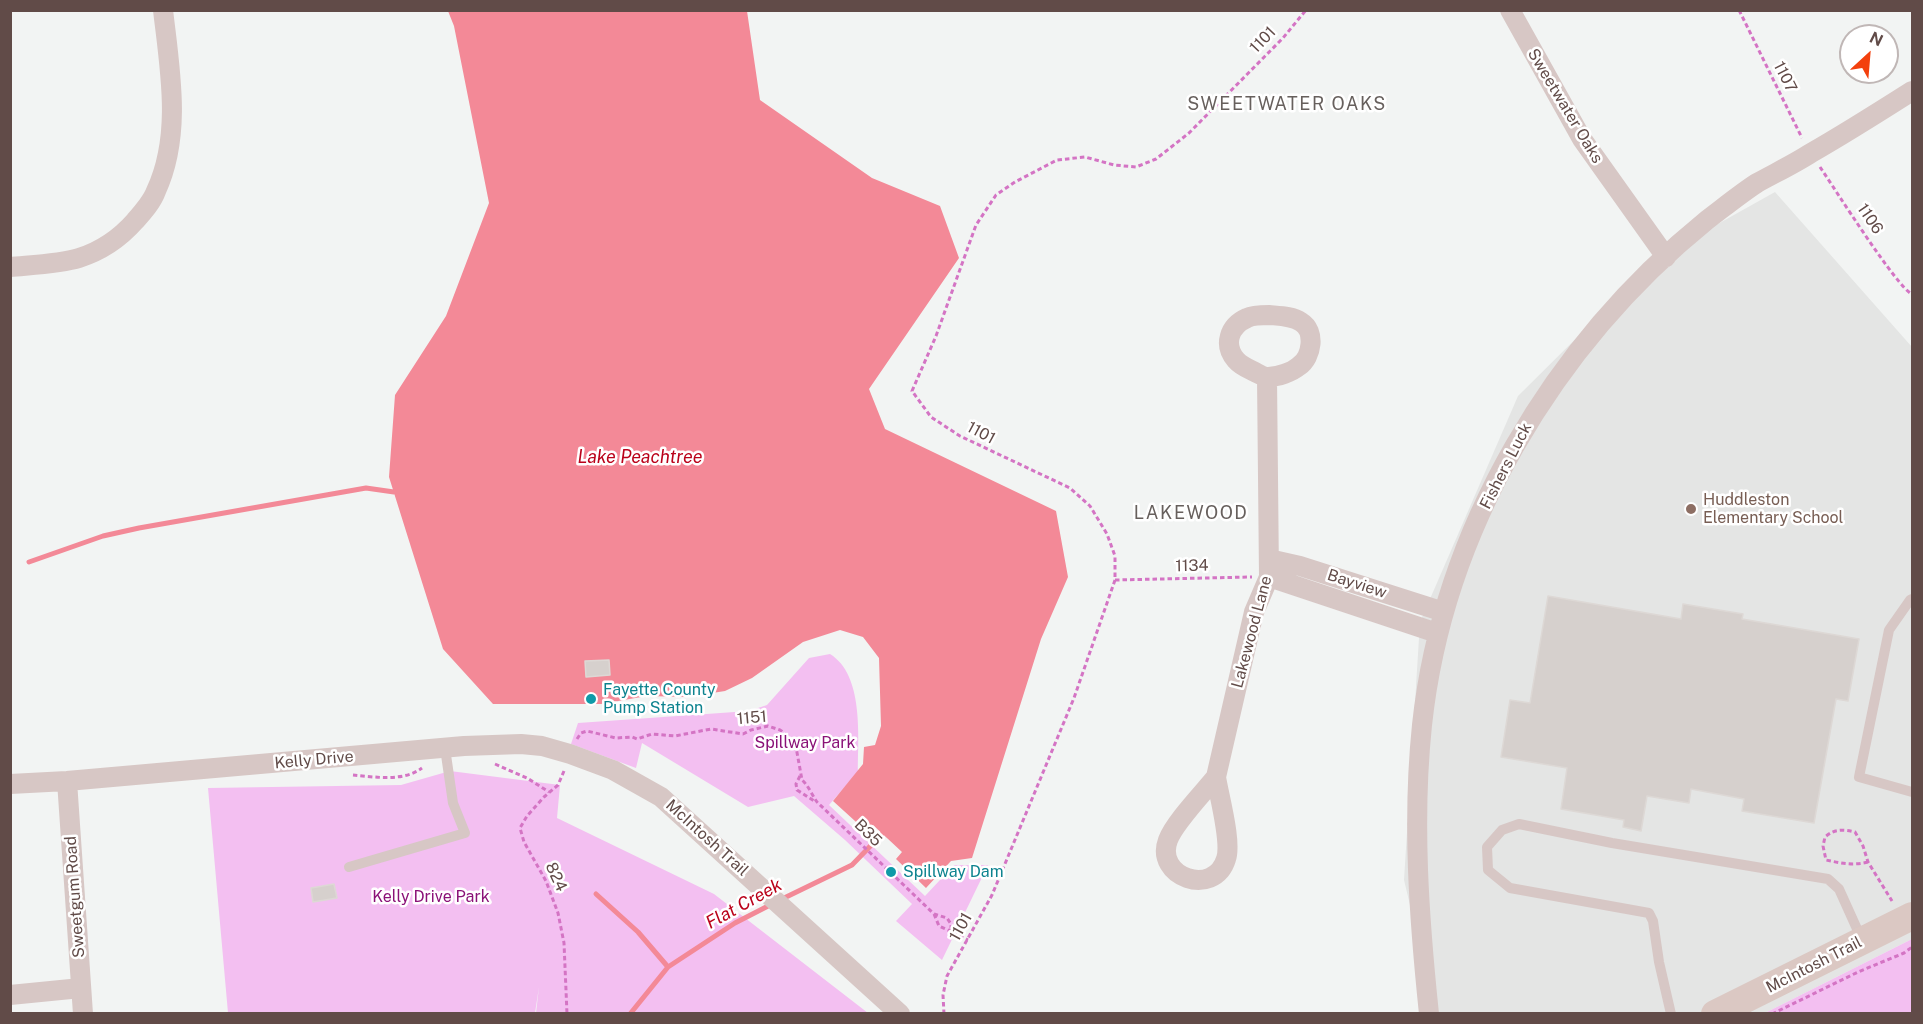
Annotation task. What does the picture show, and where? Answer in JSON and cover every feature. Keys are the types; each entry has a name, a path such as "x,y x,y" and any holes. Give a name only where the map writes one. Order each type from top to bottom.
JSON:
{"street":[{"path":"10,267 77,259 100,250 123,234 156,193 167,160 172,120 163,10"},
{"name":"Sweetwater Oaks","path":"1510,10 1582,139 1666,257"},
{"name":"Fishers Luck","path":"1429,1014 1417,846 1417,796 1422,724 1437,633 1472,531 1507,458 1538,405 1562,370 1637,285 1666,257 1706,221 1755,184 1811,154 1912,91"},
{"name":"Lakewood Lane","path":"1216,777 1167,841 1166,853 1170,865 1178,874 1188,879 1200,881 1212,877 1227,859 1228,846 1216,777 1254,612 1269,568 1267,377"},
{"name":"Bayview","path":"1269,568 1300,566 1444,612"},
{"name":"Bayview","path":"1269,568 1437,633"},
{"name":"Kelly Drive","path":"10,784 445,748 521,744 542,746 614,770"},
{"name":"McIntosh Trail","path":"614,770 661,797 900,1014"},
{"name":"Sweetgum Road","path":"67,781 83,1014"},
{"name":"McIntosh Trail","path":"1716,1014 1912,916"},
{"path":"10,994 81,988"}],"lane":[{"path":"1912,599 1889,630 1859,777 1912,792"},
{"path":"349,867 465,832 453,803 445,748"},
{"path":"1671,1014 1659,962 1653,921 1649,914 1510,888 1488,870 1487,847 1502,830 1519,824 1612,843 1828,879 1839,889 1862,940"}],"path":[{"name":"1101","path":"944,1014 943,995 947,976 992,896 1070,709 1115,580 1115,556 1107,534 1090,506 1070,488 960,436 931,417 912,391 936,336 976,225 996,195 1014,182 1057,160 1085,157 1114,165 1136,167 1155,159 1189,132 1283,38 1306,10"},
{"name":"1107","path":"1739,10 1811,154"},
{"name":"1106","path":"1811,154 1887,265 1907,292 1912,294"},
{"name":"1134","path":"1115,580 1269,568"},
{"name":"1151","path":"574,742 581,733 587,731 616,738 637,739 652,734 675,736 711,729 743,734 768,726 789,736 796,747 802,780 817,802"},
{"name":"824","path":"565,770 558,785 527,816 520,828 524,842 546,881 558,913 564,943 567,1014"},
{"name":"1151","path":"801,774 796,784 797,790 826,810"},
{"name":"B35","path":"826,810 934,914"},
{"path":"1837,830 1855,832 1868,862 1860,865 1826,860 1823,846 1825,837 1831,831 1837,830"},
{"path":"934,914 939,926 968,940"},
{"path":"934,914 947,918 951,931"},
{"path":"1772,1014 1858,972 1904,953 1912,947"}],"shaded area":[{"name":"Huddleston Elementary School","path":"1775,192 1912,347 1912,939 1765,1013 1436,1013 1404,880 1420,622 1518,396 1657,258"}],"green space":[{"name":"Spillway Park","path":"830,654 849,676 854,691 858,724 858,772 829,805 925,896 954,865 988,865 942,960 896,921 912,904 845,840 794,796 748,807 642,743 636,768 571,744 578,723 749,711 767,705 809,658"},
{"name":"Kelly Drive Park","path":"450,771 560,785 557,818 714,894 868,1013 536,1013 539,987 535,1013 228,1013 208,788 401,785"},
{"path":"1912,939 1912,1013 1765,1013"}],"water":[{"name":"Lake Peachtree","path":"448,11 747,11 760,100 872,178 940,206 959,258 869,389 885,429 1056,511 1068,577 1041,639 972,858 951,861 926,888 896,859 902,852 873,825 866,831 833,801 863,764 864,747 875,745 881,726 879,658 863,637 840,630 803,642 752,678 725,691 687,697 647,696 601,704 493,704 443,649 389,477 395,395 446,316 489,203 454,26"}],"building":[{"path":"1548,596 1681,619 1683,604 1743,614 1742,619 1859,639 1848,701 1836,699 1814,823 1742,811 1744,799 1691,789 1689,803 1647,796 1641,831 1623,827 1624,820 1561,809 1567,768 1501,757 1510,700 1530,703"},
{"path":"609,660 610,675 586,677 585,661"},
{"path":"334,884 337,898 313,902 311,888"}],"waterway":[{"path":"29,562 103,536 139,528 366,488 394,492"},
{"name":"Flat Creek","path":"780,900 852,865 882,834"},
{"name":"Flat Creek","path":"596,894 638,932 668,967"},
{"name":"Flat Creek","path":"630,1014 668,967 735,923 772,904"}],"place":[{"name":"Huddleston Elementary School","path":"1691,509"},
{"name":"Fayette County Pump Station","path":"591,699"},
{"name":"Spillway Dam","path":"891,872"}],"district":[{"name":"SWEETWATER OAKS","path":"1287,104"},
{"name":"LAKEWOOD","path":"1191,513"}]}
